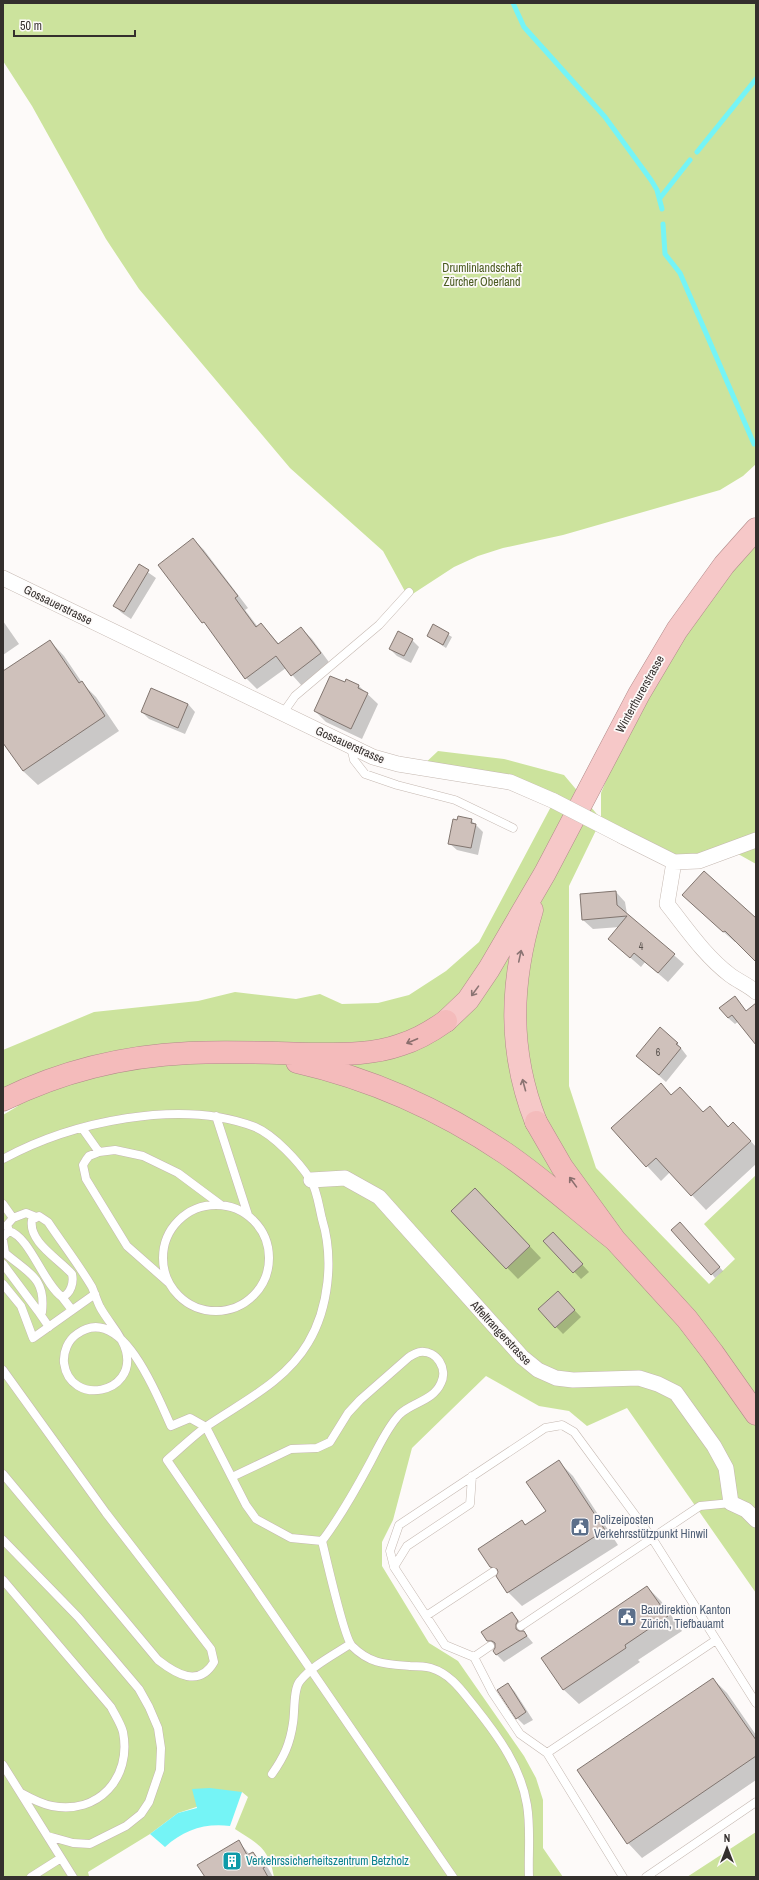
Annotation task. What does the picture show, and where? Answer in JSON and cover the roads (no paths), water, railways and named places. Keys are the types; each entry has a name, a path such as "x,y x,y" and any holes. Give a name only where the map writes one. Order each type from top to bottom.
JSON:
{"highway":[{"name":"Winterthurerstrasse","path":"545,874 652,670 702,593 756,529"},
{"path":"3,1100 50,1080 110,1063 159,1055 219,1052 325,1054 374,1052 408,1043 429,1033 446,1021 468,1000 483,978 545,874"},
{"path":"545,874 524,940 515,992 515,1026 520,1069 529,1104 536,1122 562,1167 615,1240 687,1319 756,1414"},
{"path":"219,1052 270,1057 338,1072 396,1093 451,1120 505,1153 615,1240"}],"street":[{"name":"Gossauerstrasse","path":"3,578 283,713 351,748 373,757 398,764 510,782 554,800 674,862 699,861 756,840"},
{"path":"674,862 667,904 700,947 709,956 730,975 756,992"},
{"name":"Affeltrangerstrasse","path":"311,1180 345,1178 379,1197 522,1358 538,1370 556,1378 573,1380 639,1378 658,1384 676,1393 714,1446 726,1468 731,1503"},
{"path":"731,1503 746,1510 756,1520"}],"lane":[{"path":"283,713 295,696 379,625 409,592"},
{"path":"351,748 354,760 365,774 455,800 512,828"},
{"path":"3,1159 34,1144 82,1128 127,1119 173,1114 216,1116 256,1128 285,1149 311,1180 327,1236 328,1275 317,1323 308,1344 283,1374 252,1398 206,1427 167,1460 312,1670 452,1877"},
{"path":"216,1116 248,1215 263,1233 270,1256 265,1279 252,1298 230,1310 207,1310 185,1301 170,1283 127,1246 86,1179 83,1165 89,1156 99,1152 115,1150 143,1156 178,1172 221,1205"},
{"path":"82,1128 99,1152"},
{"path":"3,1204 13,1218"},
{"path":"170,1283 164,1265 164,1246 172,1229 185,1215 193,1210 211,1205 221,1205 235,1208 248,1215"},
{"path":"72,1310 52,1286 18,1236 6,1234 7,1224 13,1218 26,1213 36,1217 39,1216 48,1222 95,1294 100,1307 120,1339 127,1352 127,1366 124,1373 115,1384 102,1390 87,1390 75,1383 66,1370 64,1354 67,1346 77,1334 92,1328 108,1330 120,1339 135,1355 155,1388 171,1426 190,1418 206,1427 246,1505 256,1519 291,1538 322,1541"},
{"path":"36,1217 32,1220 31,1225 38,1242 72,1274 73,1280 69,1291 66,1296 62,1297"},
{"path":"3,1241 5,1253 26,1269 40,1285 43,1306 42,1312 38,1311"},
{"path":"3,1264 49,1326"},
{"path":"3,1284 21,1306 33,1338 95,1294"},
{"path":"232,1477 291,1449 317,1448 324,1446 330,1442 338,1432 348,1413 360,1400 409,1357 419,1352 429,1352 437,1357 443,1371 442,1382 430,1397 418,1402 400,1414 383,1440 340,1516 322,1541 333,1589 350,1644 365,1656 380,1664 429,1667 448,1676 484,1718 507,1751 524,1790 529,1819 529,1877"},
{"path":"3,1370 106,1513 211,1649 214,1662 210,1669 203,1674 195,1676 184,1675 173,1671 158,1660 3,1474"},
{"path":"623,1877 547,1753 520,1734 492,1692 474,1656 446,1645 394,1567 390,1551 399,1525 545,1428 562,1425 574,1432 652,1538 756,1703"},
{"path":"394,1567 407,1546 470,1504 472,1476"},
{"path":"521,1626 700,1506 731,1503"},
{"path":"3,1540 78,1617 138,1689 149,1707 158,1728 161,1748 160,1770 149,1802 141,1814 126,1826 90,1844 73,1843 48,1836"},
{"path":"426,1616 493,1572"},
{"path":"3,1580 111,1707 123,1731 124,1740 123,1764 114,1783 106,1793 86,1805 68,1808 52,1806 21,1793"},
{"path":"547,1753 716,1640"},
{"path":"272,1774 285,1756 293,1724 295,1700 299,1682 312,1670 350,1644"},
{"path":"474,1656 490,1646"},
{"path":"3,1766 73,1877"},
{"path":"646,1877 756,1802"},
{"path":"31,1877 61,1858"}],"water":[{"path":"210,1788 242,1792 230,1826 221,1825 195,1829 180,1836 165,1847 150,1834 178,1813 197,1808 192,1789"}],"waterway":[{"path":"513,3 524,27 605,117 651,180 657,190 662,209"},
{"path":"697,152 756,79"},
{"path":"660,198 690,160"},
{"path":"663,224 665,254 680,273 754,444"}],"place":[{"name":"Polizeiposten Verkehrsstützpunkt Hinwil","path":"580,1527"},
{"name":"Baudirektion Kanton Zürich, Tiefbauamt","path":"627,1617"},
{"name":"Verkehrssicherheitszentrum Betzholz","path":"232,1861"}],"park label":[{"name":"Drumlinlandschaft Zürcher Oberland","path":"482,275"}]}
